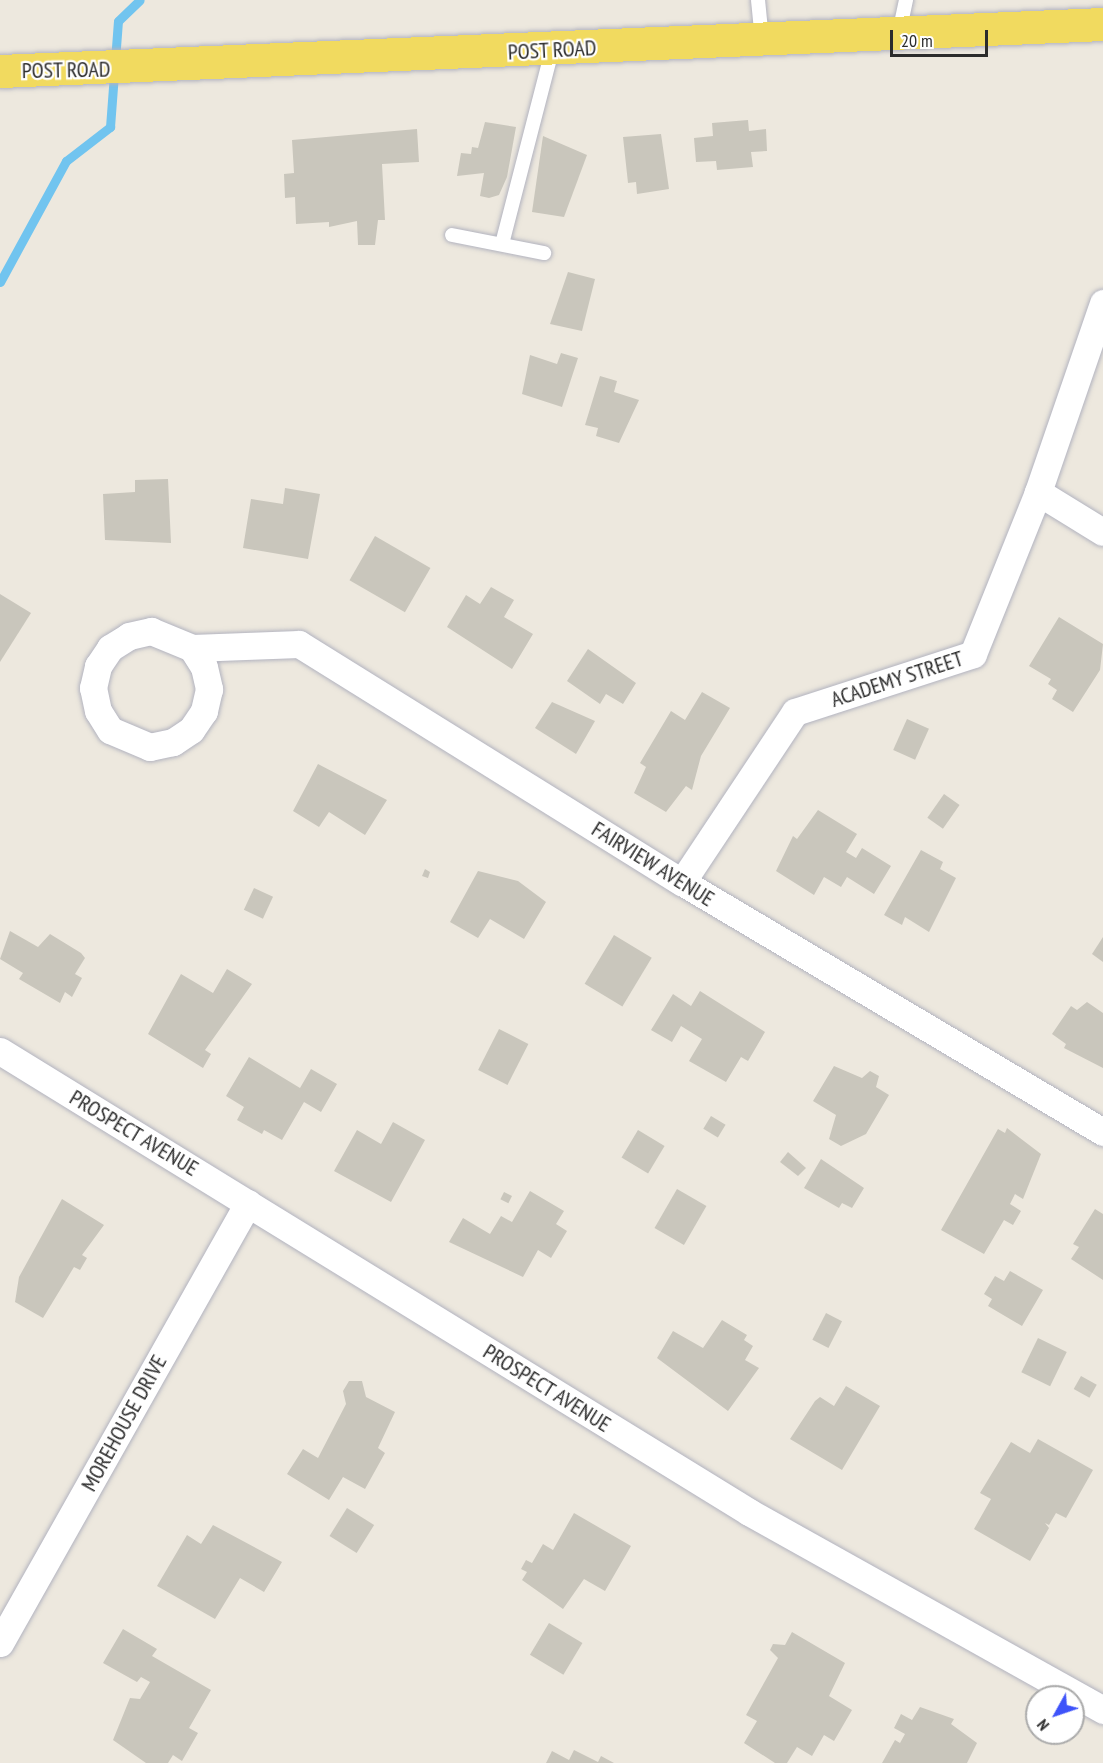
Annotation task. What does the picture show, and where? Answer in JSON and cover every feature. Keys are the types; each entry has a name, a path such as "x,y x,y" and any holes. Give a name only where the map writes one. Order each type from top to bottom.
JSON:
{"main road":[{"name":"POST ROAD","path":"0,71 160,68 1103,24"}],"street":[{"name":"ACADEMY STREET","path":"681,882 795,712 973,654 1038,492 1103,303"},
{"path":"1038,492 1103,532"},
{"name":"FAIRVIEW AVENUE","path":"192,648 204,667 208,689 204,711 191,730 173,742 150,747 110,730 98,711 93,688 98,666 111,648 129,636 151,631 192,648 299,644 681,882 1103,1132"},
{"name":"PROSPECT AVENUE","path":"0,1052 749,1512 1103,1710"},
{"name":"MOREHOUSE DRIVE","path":"0,1643 248,1203"}],"lane":[{"path":"758,0 762,41"},
{"path":"899,35 906,0"},
{"path":"502,244 552,50"},
{"path":"452,235 544,253"}],"building":[{"path":"748,120 749,131 766,129 767,151 751,152 753,167 717,170 716,161 696,162 694,138 713,136 712,123"},
{"path":"485,122 516,127 507,177 499,195 489,198 480,196 484,173 457,176 461,153 471,154 472,147 478,148"},
{"path":"417,129 419,162 382,164 385,220 378,220 375,245 358,245 357,221 329,227 329,222 296,224 295,197 285,198 284,174 294,173 292,140"},
{"path":"661,134 669,189 637,194 636,182 628,183 623,137"},
{"path":"543,136 587,155 564,217 532,212"},
{"path":"568,272 595,279 582,331 550,324"},
{"path":"561,353 578,358 562,407 522,394 530,355 557,364"},
{"path":"600,376 617,381 614,392 639,400 619,443 596,436 598,428 585,425"},
{"path":"168,479 171,543 105,540 103,494 135,492 135,480"},
{"path":"285,488 320,494 308,559 243,548 251,499 283,504"},
{"path":"375,536 430,568 405,612 350,580"},
{"path":"491,587 514,600 504,617 533,634 512,669 447,627 466,595 480,604"},
{"path":"0,594 31,613 0,662"},
{"path":"1059,617 1103,644 1100,670 1073,712 1052,699 1057,690 1048,684 1051,679 1029,666"},
{"path":"588,649 636,683 623,704 606,694 600,704 567,681"},
{"path":"702,692 730,708 701,756 692,790 686,786 666,812 634,793 646,767 640,763 671,711 685,720"},
{"path":"552,702 595,721 576,754 535,728"},
{"path":"907,719 929,729 915,760 893,750"},
{"path":"318,764 387,800 365,835 329,812 319,827 293,811"},
{"path":"944,794 960,805 943,829 927,818"},
{"path":"818,810 857,834 846,852 856,858 862,848 891,866 874,894 847,877 841,887 824,877 814,895 776,871 793,836 797,839"},
{"path":"921,850 943,862 940,869 956,878 929,932 905,917 902,925 884,915"},
{"path":"425,869 430,872 428,878 422,876"},
{"path":"478,871 518,881 546,902 524,939 490,919 478,938 450,922"},
{"path":"254,888 273,897 263,919 244,910"},
{"path":"10,931 38,947 50,934 81,953 85,958 75,974 82,978 72,997 65,992 60,1003 19,979 23,973 0,959"},
{"path":"614,935 652,958 622,1007 585,984"},
{"path":"1103,937 1103,962 1092,954"},
{"path":"227,969 252,984 205,1050 211,1054 203,1068 148,1034 181,974 213,993"},
{"path":"700,991 765,1032 748,1061 741,1057 726,1082 689,1061 702,1039 681,1026 672,1042 651,1030 673,994 691,1006"},
{"path":"1087,1002 1103,1013 1103,1068 1064,1048 1066,1044 1052,1034 1071,1006 1077,1010"},
{"path":"499,1029 528,1044 508,1085 478,1070"},
{"path":"249,1057 300,1088 311,1069 337,1084 321,1112 304,1102 282,1140 264,1130 262,1134 237,1120 244,1107 226,1096"},
{"path":"834,1066 862,1078 870,1071 879,1076 876,1087 889,1095 866,1134 841,1146 829,1139 836,1115 813,1101"},
{"path":"711,1116 726,1125 718,1138 703,1129"},
{"path":"393,1122 425,1140 391,1202 334,1171 357,1130 381,1144"},
{"path":"1007,1128 1041,1154 1023,1199 1015,1194 1010,1204 1021,1211 1013,1225 1004,1220 984,1254 941,1230 998,1129 1005,1133"},
{"path":"638,1130 665,1146 648,1173 622,1157"},
{"path":"788,1152 806,1168 798,1176 780,1162"},
{"path":"821,1159 864,1188 852,1208 842,1203 839,1208 804,1188"},
{"path":"677,1189 706,1206 684,1245 654,1228"},
{"path":"530,1191 564,1211 556,1224 567,1231 551,1258 538,1250 523,1277 449,1242 463,1218 490,1234 501,1216 512,1222"},
{"path":"504,1192 512,1196 508,1203 500,1199"},
{"path":"62,1199 104,1225 82,1255 87,1258 80,1270 74,1267 43,1318 15,1302 19,1277"},
{"path":"1095,1209 1103,1214 1103,1280 1071,1259 1079,1247 1073,1244"},
{"path":"1010,1271 1043,1290 1022,1326 988,1306 992,1299 984,1294 995,1276 1004,1281"},
{"path":"826,1313 842,1321 828,1348 812,1340"},
{"path":"722,1320 747,1335 744,1340 753,1346 745,1360 759,1368 728,1411 657,1358 673,1331 703,1348"},
{"path":"1038,1338 1067,1352 1050,1386 1021,1372"},
{"path":"1081,1376 1097,1385 1089,1398 1074,1389"},
{"path":"349,1381 362,1381 366,1397 395,1412 378,1448 385,1453 365,1489 343,1477 329,1500 287,1474 303,1449 318,1458 346,1404 343,1391"},
{"path":"846,1386 880,1406 842,1470 790,1439 815,1401 820,1397 834,1406"},
{"path":"1038,1439 1093,1470 1066,1518 1056,1513 1049,1525 1045,1523 1049,1528 1030,1561 974,1529 991,1499 980,1493 1011,1442 1030,1453"},
{"path":"347,1508 374,1525 357,1553 330,1536"},
{"path":"574,1513 631,1546 605,1591 584,1579 563,1609 522,1580 527,1572 521,1569 526,1560 532,1563 543,1544 553,1550"},
{"path":"213,1525 282,1562 264,1592 240,1578 215,1619 157,1586 187,1535 201,1544"},
{"path":"549,1623 582,1643 563,1675 530,1655"},
{"path":"123,1629 157,1649 152,1656 211,1690 189,1728 198,1733 182,1761 173,1755 168,1763 146,1763 113,1740 130,1698 140,1699 150,1682 141,1677 137,1682 103,1663"},
{"path":"792,1632 845,1663 829,1696 852,1710 834,1741 824,1735 812,1756 797,1747 787,1763 775,1763 744,1743 757,1721 746,1715 778,1658 770,1650 773,1644 785,1645"},
{"path":"920,1707 954,1719 951,1724 977,1743 967,1763 882,1763 895,1740 900,1743 905,1734 894,1728 901,1714 912,1720"},
{"path":"574,1750 598,1762 601,1756 614,1763 546,1763 552,1751 569,1760"}],"waterway":[{"path":"0,282 66,161 110,127 118,21 140,0"}]}
